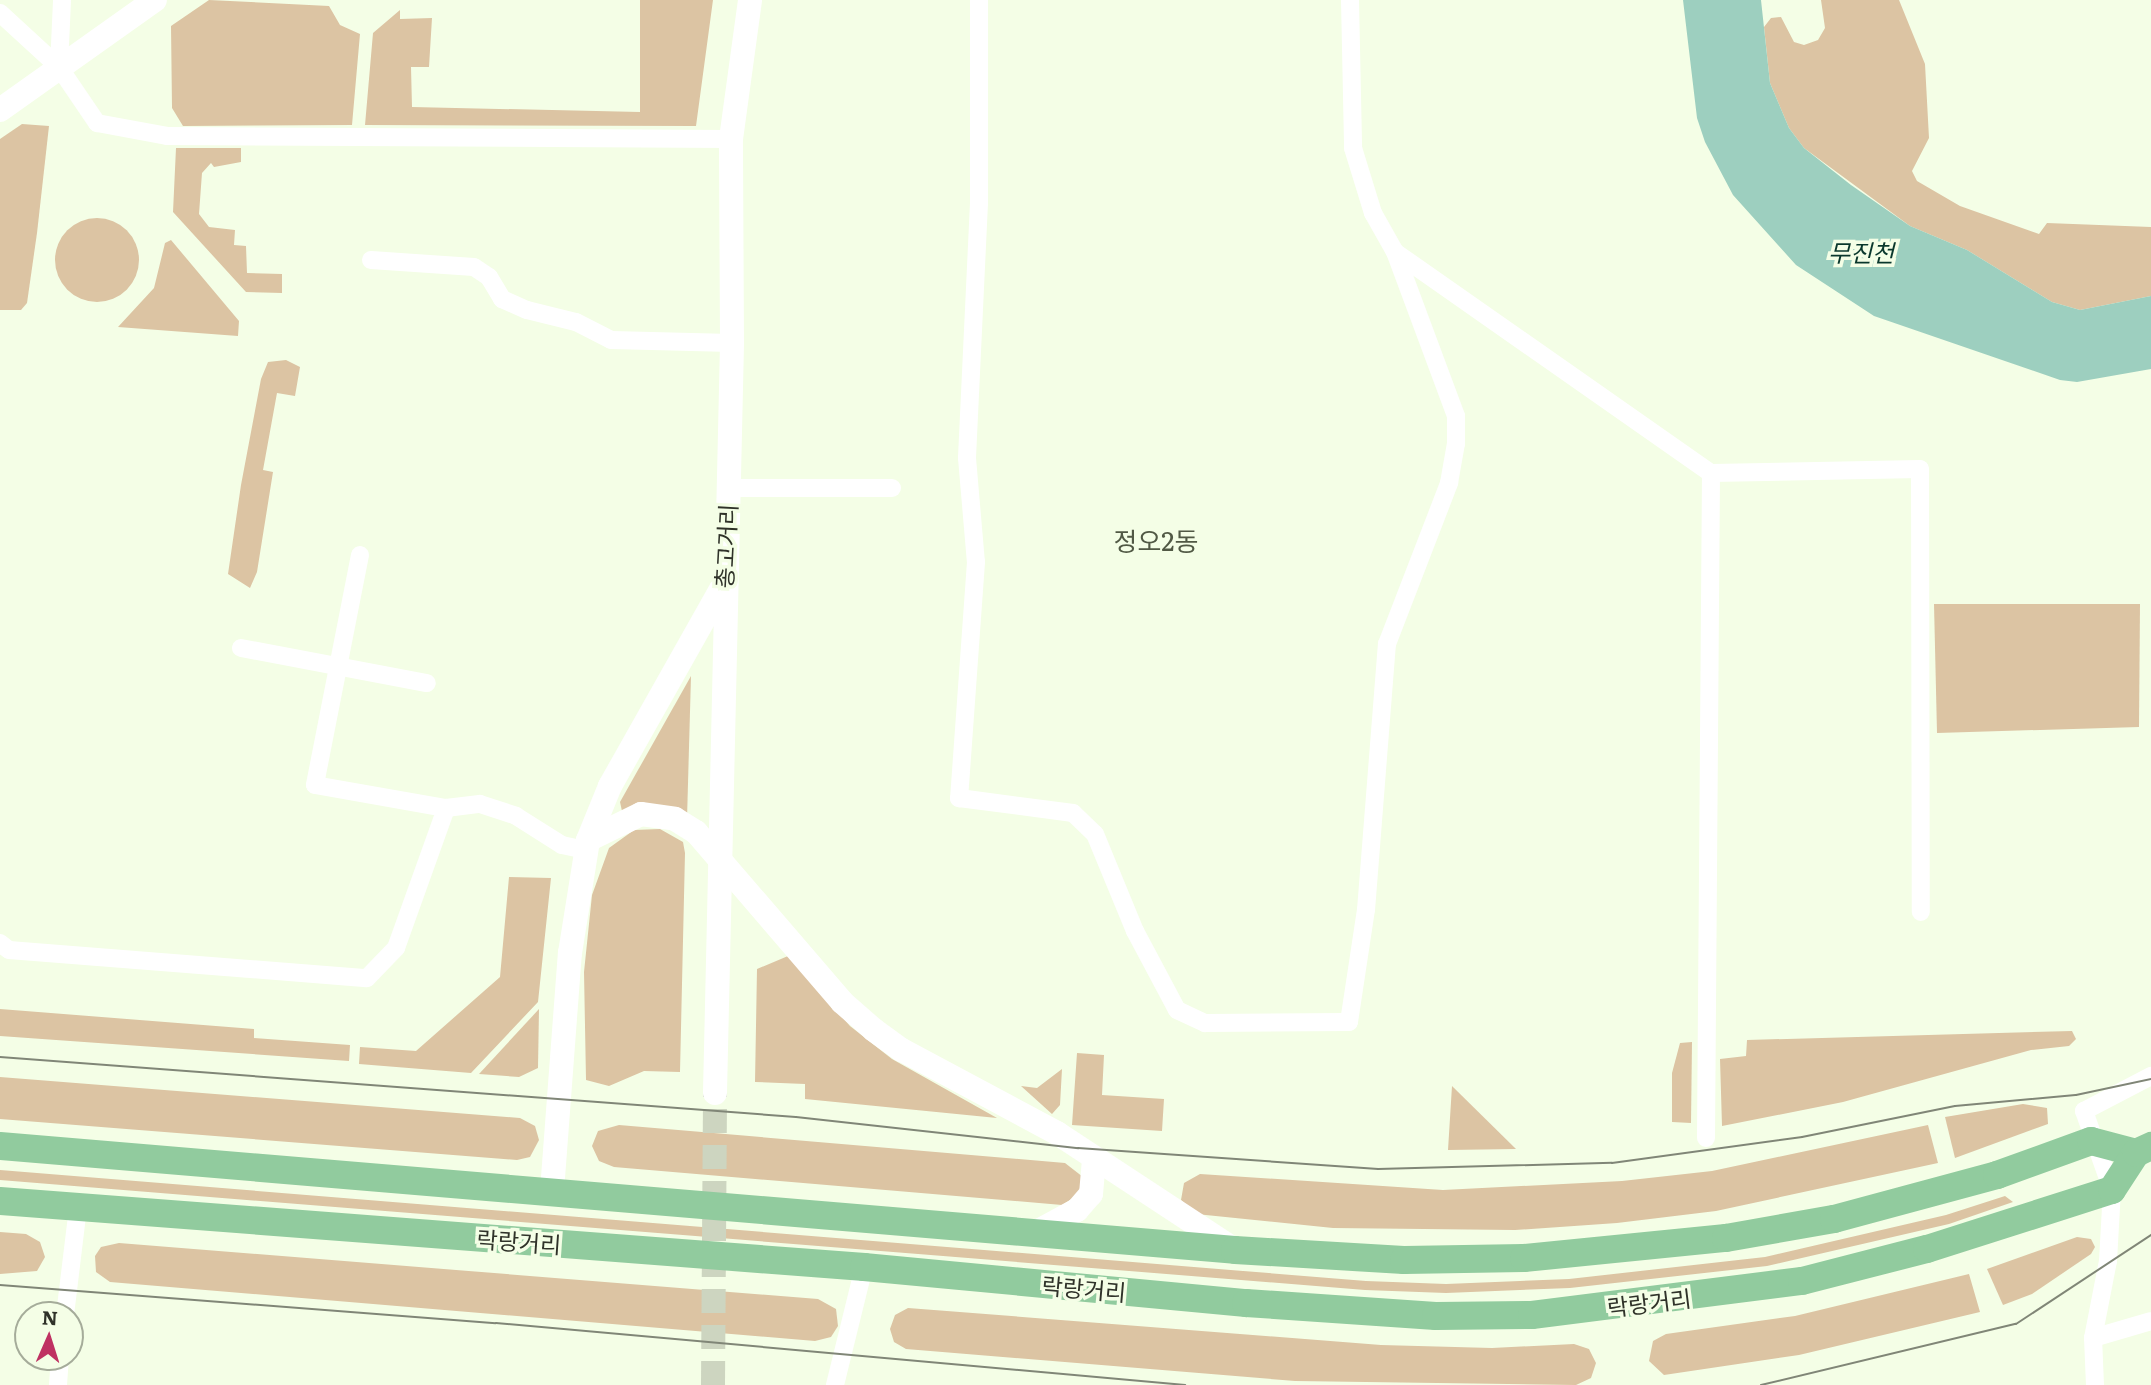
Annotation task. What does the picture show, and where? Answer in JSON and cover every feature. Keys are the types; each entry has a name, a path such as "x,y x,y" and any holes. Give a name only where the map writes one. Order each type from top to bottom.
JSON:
{"main road":[{"path":"0,110 155,0"},
{"name":"총고거리","path":"715,1093 722,861 723,586 732,343 731,139 750,0"},
{"path":"552,1191 570,953 587,845 610,786 723,586"},
{"path":"587,845 631,818 664,815 696,832 842,1002 874,1030 1094,1159 1235,1250"},
{"path":"0,1146 1040,1230 1235,1250 1404,1260 1511,1258 1726,1238 1834,1219 1997,1175 2091,1142 2143,1150 2112,1190"},
{"path":"1040,1230 1077,1210 1091,1194 1094,1159"},
{"name":"락랑거리","path":"0,1201 864,1267 1260,1304 1436,1316 1532,1315 1802,1281 1927,1248 2112,1190"}],"street":[{"path":"59,67 62,0"},
{"path":"979,0 979,203 967,458 976,562 959,798 1073,813 1095,834 1135,931 1177,1010 1205,1023 1349,1022 1366,910 1387,644 1450,483 1456,444 1456,416 1395,252 1373,213 1353,148 1350,0"},
{"path":"0,13 59,67 97,123 167,136 731,139"},
{"path":"1395,252 1711,473 1920,469 1922,912"},
{"path":"371,260 474,267 489,277 502,299 527,310 576,322 611,340 732,343"},
{"path":"1706,1139 1711,473"},
{"path":"728,488 892,488"},
{"path":"360,555 315,785 446,808 480,804 516,816 562,845 587,845"},
{"path":"242,648 428,683"},
{"path":"0,943 9,950 367,978 396,948 446,808"},
{"path":"2095,1385 2093,1339 2108,1261 2112,1190 2091,1142 2084,1111 2151,1076"},
{"path":"67,1301 78,1208"},
{"path":"835,1385 864,1267"},
{"path":"2093,1339 2151,1321"}],"shaded area":[{"path":"209,0 329,6 340,25 360,34 352,125 183,126 172,108 171,26"},
{"path":"640,0 713,0 696,126 365,125 373,33 400,10 400,19 432,18 429,67 411,67 412,107 640,112"},
{"path":"1821,0 1899,0 1925,64 1929,138 1912,171 1917,181 1960,206 2039,234 2047,223 2151,227 2151,296 2080,310 2052,302 1967,250 1910,226 1804,148 1789,128 1770,83 1764,27 1771,18 1781,17 1794,42 1804,45 1818,40 1825,28"},
{"path":"22,124 49,126 37,233 27,303 21,310 0,310 0,139"},
{"path":"176,148 241,148 241,162 214,167 211,163 202,173 199,214 209,227 235,230 234,245 246,246 247,273 282,274 282,293 246,292 173,212"},
{"path":"89,218 105,218 121,225 132,236 139,252 136,276 127,290 105,302 89,302 73,295 62,284 55,268 55,252 62,236 73,225"},
{"path":"171,240 239,321 238,336 118,327 154,288 165,243"},
{"path":"286,360 300,367 295,396 277,393 263,470 273,472 257,572 250,588 228,574 241,485 261,379 268,362"},
{"path":"1934,604 2140,604 2139,727 1937,733"},
{"path":"691,676 687,819 622,811 620,802"},
{"path":"660,829 683,842 685,853 680,1072 644,1071 609,1086 586,1080 584,972 592,895 609,848 634,830"},
{"path":"509,877 551,878 538,1002 471,1073 359,1064 360,1047 416,1051 500,977"},
{"path":"788,956 850,1026 892,1059 997,1118 805,1099 805,1084 755,1082 757,969"},
{"path":"0,1009 254,1029 254,1038 350,1045 349,1061 0,1036"},
{"path":"539,1009 538,1068 519,1077 479,1074"},
{"path":"2072,1031 2076,1039 2069,1046 2031,1050 1843,1102 1722,1126 1720,1059 1746,1056 1747,1040"},
{"path":"1692,1042 1691,1123 1672,1122 1672,1073 1680,1043"},
{"path":"1077,1053 1104,1055 1102,1095 1164,1099 1162,1131 1072,1125"},
{"path":"1062,1069 1060,1105 1052,1114 1021,1086 1037,1088"},
{"path":"0,1077 520,1118 535,1126 539,1140 530,1157 517,1160 0,1119"},
{"path":"1452,1086 1516,1149 1448,1150"},
{"path":"2023,1104 2047,1108 2048,1124 1955,1158 1945,1117"},
{"path":"619,1125 1065,1163 1083,1177 1083,1192 1062,1205 614,1167 599,1161 592,1146 598,1131"},
{"path":"1928,1125 1938,1163 1716,1211 1617,1223 1515,1230 1333,1228 1196,1214 1181,1200 1184,1183 1200,1174 1443,1190 1622,1181 1712,1171"},
{"path":"0,1170 1366,1281 1446,1284 1569,1279 1765,1257 1946,1215 2005,1196 2013,1202 1949,1224 1767,1266 1570,1288 1446,1293 1365,1290 0,1180"},
{"path":"0,1232 26,1234 40,1242 45,1257 37,1271 0,1274"},
{"path":"2077,1237 2091,1239 2095,1247 2091,1254 2032,1294 2003,1305 1987,1269"},
{"path":"119,1243 818,1299 836,1309 838,1326 831,1337 815,1341 110,1282 96,1272 95,1256 101,1247"},
{"path":"1969,1274 1980,1312 1799,1355 1664,1375 1649,1361 1653,1341 1666,1334 1795,1316"},
{"path":"908,1308 1381,1345 1492,1348 1574,1344 1589,1349 1596,1363 1591,1378 1576,1385 1295,1381 906,1349 894,1342 890,1329 895,1315"}],"water":[{"name":"무진천","path":"1683,0 1761,0 1770,83 1789,128 1804,148 1910,226 1967,250 2052,302 2080,310 2151,296 2151,369 2077,382 2060,380 1874,316 1796,265 1733,195 1705,142 1697,118"}],"tunnel":[{"path":"713,1385 715,1093"}],"tram line":[{"path":"0,1057 796,1117 1078,1148 1378,1169 1612,1163 1802,1137 1955,1106 2076,1095 2151,1079"},
{"path":"1761,1385 2016,1324 2151,1235"},
{"path":"0,1285 496,1323 1185,1385"}],"district":[{"name":"정오2동","path":"1156,540"}]}
